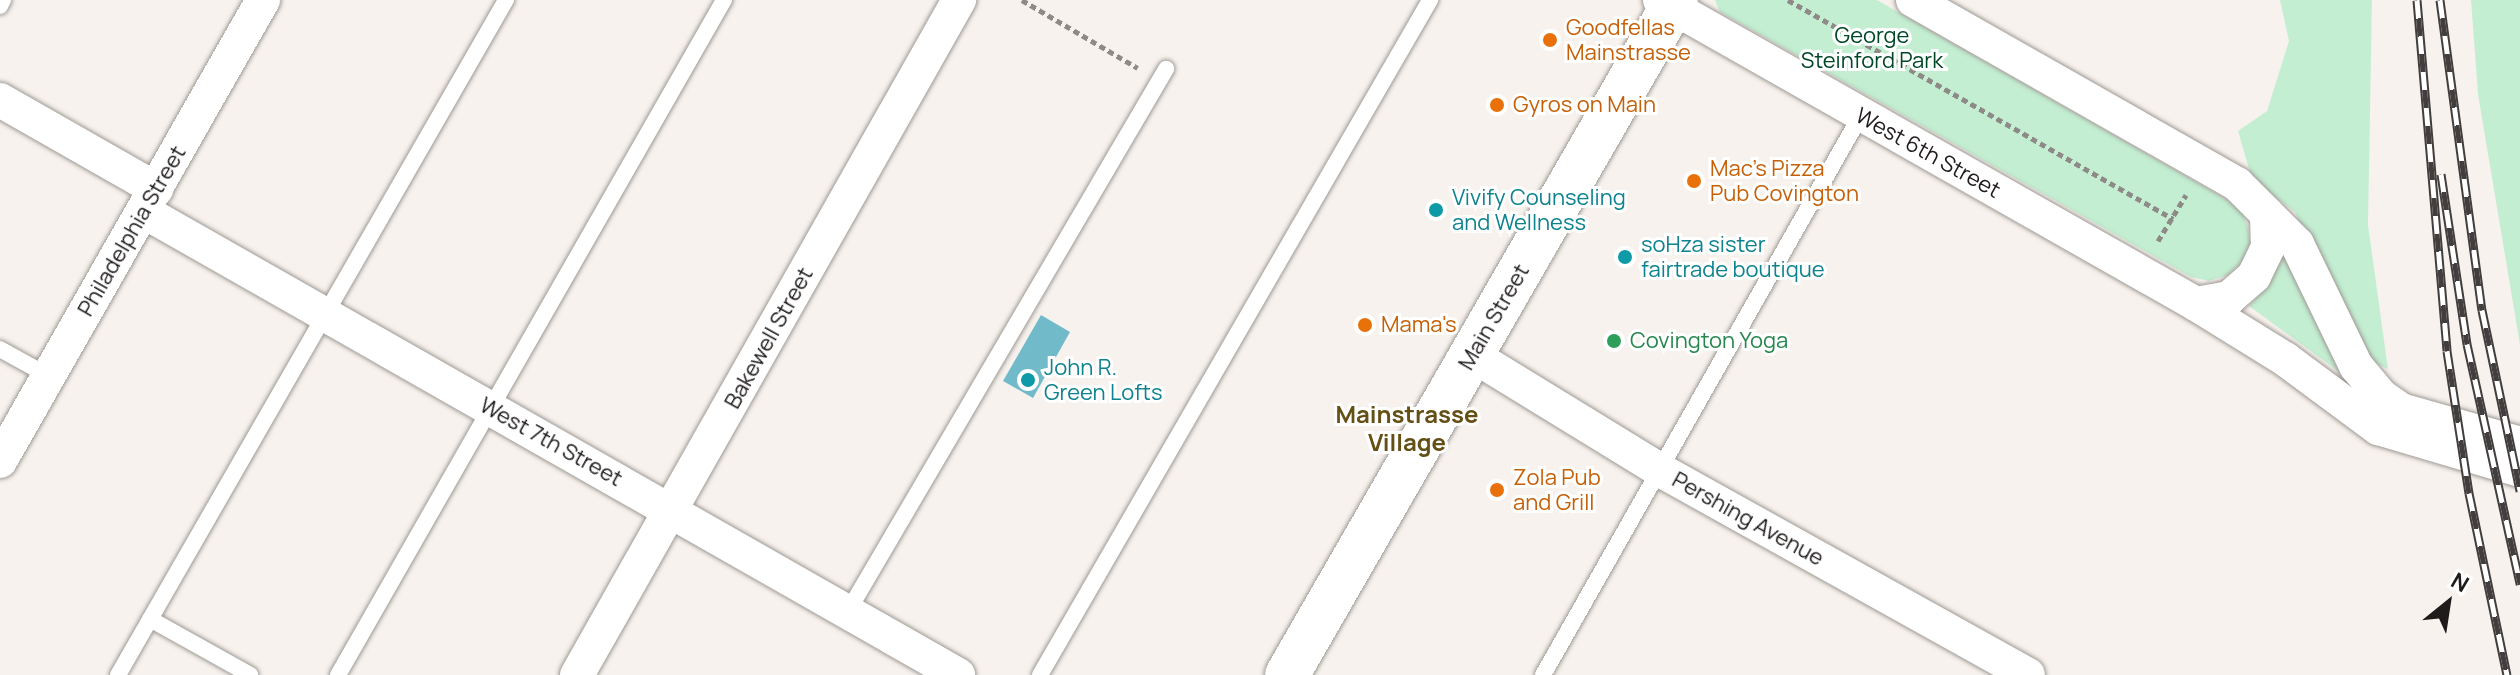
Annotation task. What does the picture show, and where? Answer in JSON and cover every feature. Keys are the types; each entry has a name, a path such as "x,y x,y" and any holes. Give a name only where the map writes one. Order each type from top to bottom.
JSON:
{"main road":[{"name":"Main Street","path":"1287,675 1472,355 1670,2"}],"street":[{"name":"Philadelphia Street","path":"0,461 263,0"},
{"name":"Bakewell Street","path":"577,675 959,0"},
{"name":"West 6th Street","path":"1670,2 1861,115 2196,304 2393,436 2520,470"},
{"path":"1921,2 2237,184 2311,265 2356,366 2381,396 2401,410 2520,444"},
{"name":"West 7th Street","path":"0,100 325,316 958,675"},
{"path":"2196,304 2229,298 2254,276 2268,247 2267,214"},
{"name":"Pershing Avenue","path":"1472,355 1660,470 2028,675"}],"lane":[{"path":"0,6 3,0"},
{"path":"118,675 506,0"},
{"path":"338,675 724,0"},
{"path":"1040,675 1430,0"},
{"path":"847,613 1163,75"},
{"path":"1543,675 1861,115"},
{"path":"0,349 49,376"},
{"path":"150,619 250,675"}],"path":[{"path":"1022,0 1163,75"},
{"path":"1788,0 2173,219 2150,253"}],"green space":[{"name":"George Steinford Park","path":"1715,0 1877,0 2226,199 2242,211 2248,228 2250,244 2243,261 2228,275 2209,281 2191,277 1720,12"},
{"path":"2280,0 2372,0 2368,225 2388,369 2358,355 2295,212 2252,179 2238,131 2267,111 2289,41"},
{"path":"2471,0 2520,0 2520,345 2478,94"},
{"path":"2284,250 2338,371 2249,306 2268,285"}],"water":[{"path":"1041,315 1070,332 1033,398 1003,381"}],"railway":[{"path":"2417,0 2447,351 2469,493 2507,675"},
{"path":"2440,0 2482,310 2520,491"},
{"path":"2441,174 2467,344 2520,584"}],"place":[{"name":"Goodfellas Mainstrasse","path":"1550,40"},
{"name":"Gyros on Main","path":"1497,105"},
{"name":"Mac's Pizza Pub Covington","path":"1694,181"},
{"name":"Vivify Counseling and Wellness","path":"1436,210"},
{"name":"soHza sister fairtrade boutique","path":"1625,257"},
{"name":"Mama's","path":"1365,325"},
{"name":"Covington Yoga","path":"1614,341"},
{"name":"John R. Green Lofts","path":"1028,380"},
{"name":"Zola Pub and Grill","path":"1497,490"}],"district":[{"name":"Mainstrasse Village","path":"1407,428"}]}
